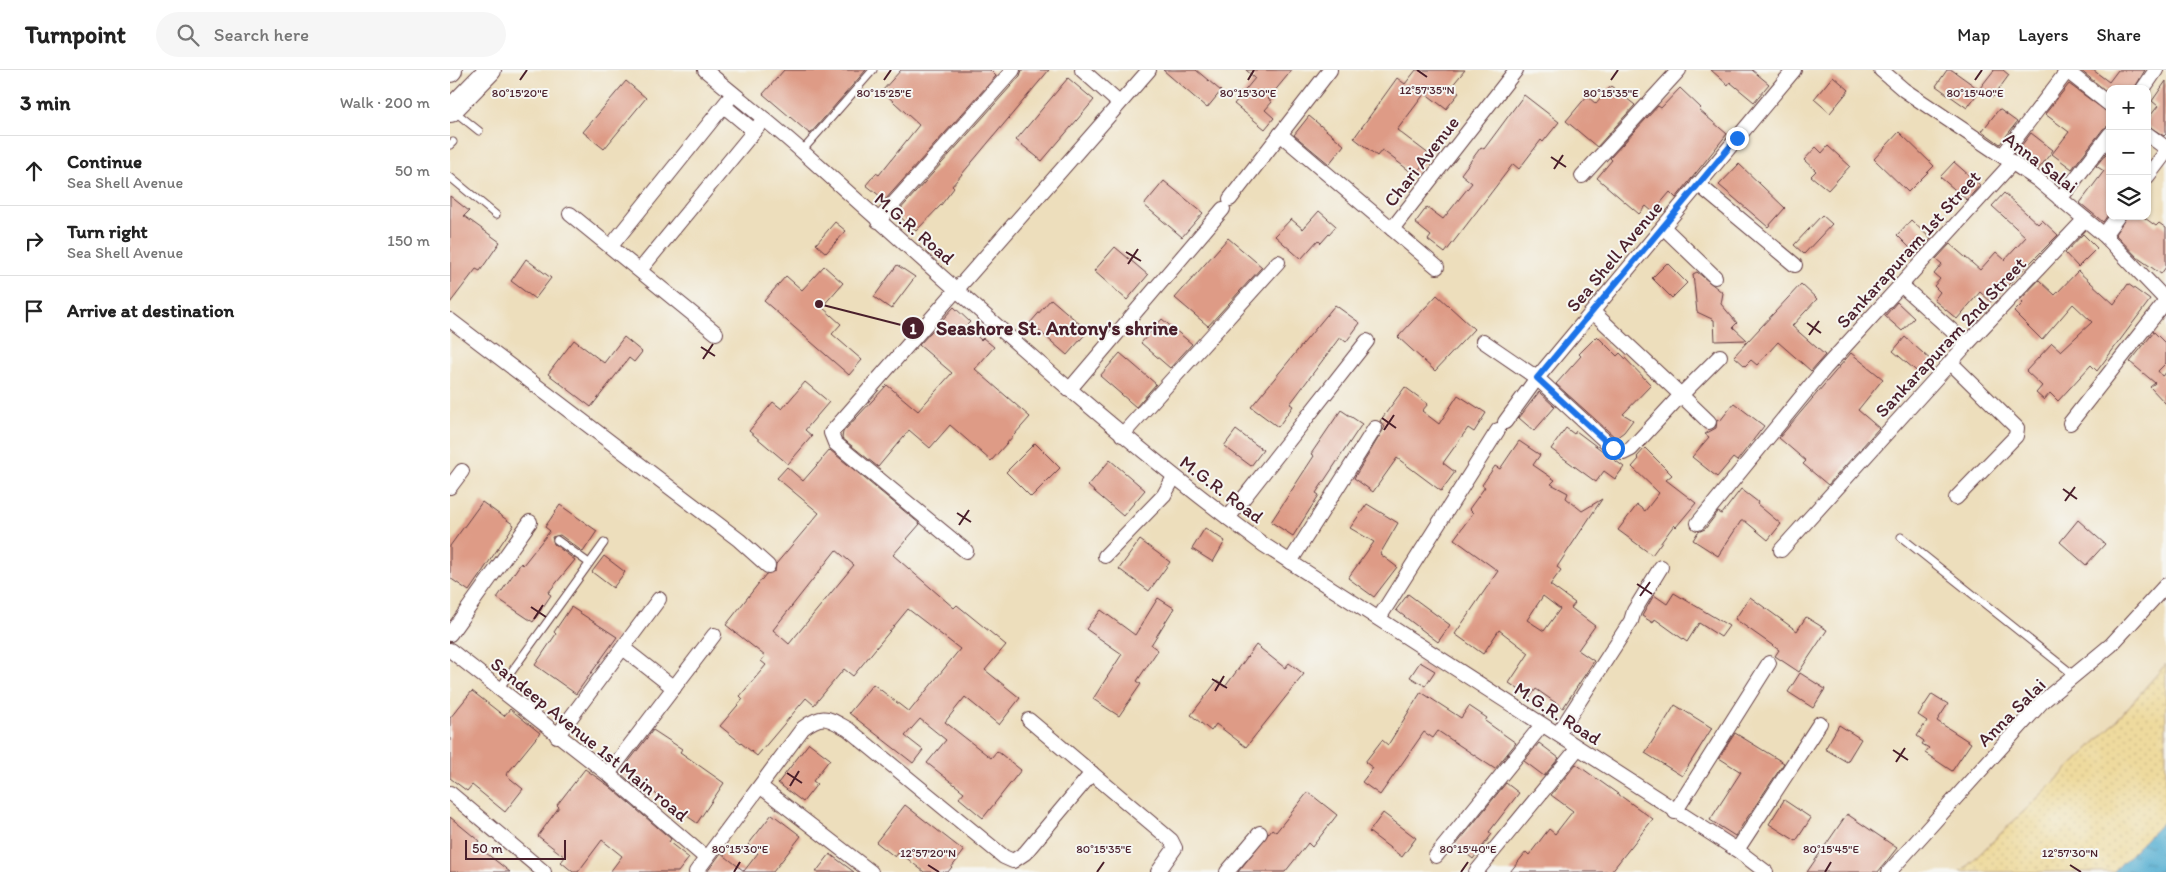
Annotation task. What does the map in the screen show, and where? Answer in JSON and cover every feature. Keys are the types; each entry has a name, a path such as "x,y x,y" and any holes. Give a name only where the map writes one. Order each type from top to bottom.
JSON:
{"main road":[{"path":"451,110 490,70"}],"street":[{"name":"M.G.R. Road","path":"705,70 802,151 1069,390 1174,477 1228,518 1290,562 1558,734 1675,812 1737,850 1766,872"},
{"path":"878,221 1012,70"},
{"path":"1082,70 1119,103"},
{"path":"966,551 835,442 831,432 1149,70"},
{"path":"1069,390 1226,204 1330,70"},
{"name":"Chari Avenue","path":"1392,229 1516,70"},
{"path":"1582,176 1679,70"},
{"name":"Sea Shell Avenue","path":"1379,618 1502,426 1537,378 1794,70"},
{"name":"Anna Salai","path":"1881,70 1904,90 2008,158 2038,180 2104,235 2166,301"},
{"path":"2146,85 2156,70"},
{"path":"2067,71 2106,102"},
{"name":"Sankarapuram 1st Street","path":"1698,523 1825,368 1902,286 2008,158 2067,71"},
{"path":"611,246 733,94"},
{"path":"724,106 754,131"},
{"path":"640,270 764,119"},
{"path":"1280,134 1437,267"},
{"path":"2148,175 2166,150 2151,137"},
{"path":"2060,199 2106,139"},
{"path":"1698,184 1796,265"},
{"path":"570,214 716,333"},
{"name":"Sankarapuram 2nd Street","path":"1781,550 1967,344 2085,219"},
{"path":"2104,235 2115,220"},
{"path":"1663,227 1715,277"},
{"path":"1122,435 1278,262"},
{"path":"1902,286 1967,344"},
{"path":"2070,423 2166,301"},
{"path":"1593,312 1709,422"},
{"path":"450,320 738,540 768,566"},
{"path":"1228,518 1367,341"},
{"path":"1483,341 1537,378 1613,448 1623,453 1631,449 1720,356"},
{"path":"1951,363 2017,428 2016,436 1956,498"},
{"path":"1290,562 1375,428"},
{"path":"450,487 462,471"},
{"path":"1105,556 1164,495 1174,477"},
{"path":"450,634 530,522"},
{"path":"1558,734 1631,621 1634,611 1661,567"},
{"name":"Anna Salai","path":"1889,872 2042,702 2111,645 2166,585"},
{"path":"557,736 658,599"},
{"path":"608,774 714,635"},
{"path":"623,648 674,688"},
{"name":"Sandeep Avenue 1st Main road","path":"450,650 557,736 608,774 706,858"},
{"path":"1675,812 1769,663"},
{"path":"696,872 803,728 816,718 826,718 848,729 1004,857 1013,861 1025,853 1092,773"},
{"path":"1029,720 1171,840 1175,848 1158,872"},
{"path":"1737,850 1820,723"},
{"path":"1436,856 1542,725"},
{"path":"1476,872 1578,748"},
{"path":"761,787 871,872"},
{"path":"450,793 544,872"},
{"path":"1227,872 1260,833"}],"lane":[{"path":"802,151 873,70"},
{"path":"451,110 480,132"},
{"path":"450,178 496,215"},
{"path":"1901,537 2075,676"},
{"path":"557,540 589,563"},
{"path":"499,690 604,543"}],"sand":[{"path":"2166,664 2166,819 2113,872 1961,872 2109,729"}],"water":[{"path":"2166,819 2166,872 2113,872"}],"building":[{"path":"784,70 866,70 810,134 763,94"},
{"path":"901,70 990,70 996,76 885,200 866,185 876,173 879,175 919,125 882,91"},
{"path":"1022,70 1049,70 952,186 954,188 941,205 916,231 897,214 898,212 1020,76"},
{"path":"1163,70 1196,70 1221,91 1207,108"},
{"path":"1246,70 1292,70 1268,99 1272,102 1265,110 1274,118 1265,129 1234,104 1255,78"},
{"path":"1416,70 1465,70 1451,87 1459,93 1446,109 1425,93 1397,130 1430,155 1415,175 1382,150 1377,156 1354,138 1397,78 1405,84"},
{"path":"1711,70 1752,70 1769,84 1754,102 1730,82 1728,85"},
{"path":"1947,70 1952,70 1980,90 1967,108 1936,86"},
{"path":"1994,70 2003,70 2009,75 1993,97 1980,88"},
{"path":"2080,70 2093,70 2109,82 2118,70 2145,70 2136,85 2106,85 2106,91"},
{"path":"1833,76 1849,90 1830,113 1814,99"},
{"path":"1068,78 1094,100 1042,161 1016,140"},
{"path":"626,81 646,98 604,149 583,132"},
{"path":"2166,81 2166,134 2164,136 2151,128 2151,115 2158,106 2152,101"},
{"path":"2069,84 2106,111 2106,127 2072,169 2052,154 2069,132 2045,114"},
{"path":"1611,86 1635,105 1597,147 1566,121 1587,96 1596,104"},
{"path":"1680,88 1701,108 1699,110 1727,134 1676,198 1670,192 1653,212 1646,206 1639,214 1597,178 1612,160 1610,158 1658,106 1661,108"},
{"path":"1524,95 1559,122 1543,142 1541,140 1519,169 1513,164 1445,253 1428,240 1431,236 1415,223 1427,207 1443,219 1472,183 1461,174 1481,147 1484,149"},
{"path":"1999,109 2017,122 2000,144 1982,131"},
{"path":"1309,116 1344,145 1329,164 1294,135"},
{"path":"1899,132 1934,166 1908,192 1874,159"},
{"path":"2031,133 2053,150 2038,170 2015,154"},
{"path":"1828,146 1850,166 1828,190 1811,176 1816,171 1804,160 1816,147 1822,153"},
{"path":"2106,154 2106,218 2103,222 2080,203 2104,171 2096,166"},
{"path":"1954,162 1980,185 1967,200 1940,177"},
{"path":"1739,164 1785,208 1768,227 1719,185"},
{"path":"1164,181 1203,213 1182,237 1144,205"},
{"path":"2004,193 2038,224 2042,220 2058,235 1991,302 1980,292 1957,319 1934,300 1940,292 1934,286 1940,279 1934,274 1942,264 1936,259 1950,244 1980,270 1996,252 2005,260 2026,237 1992,206"},
{"path":"450,196 469,211 464,216 500,242 480,271 476,269 450,303"},
{"path":"1319,211 1336,226 1321,243 1318,240 1301,259 1275,236 1291,219 1303,229"},
{"path":"1822,215 1832,224 1804,254 1794,245"},
{"path":"1911,220 1931,239 1917,255 1897,235"},
{"path":"2124,220 2148,220 2156,226 2159,223 2166,228 2166,267 2161,274 2138,258 2115,234"},
{"path":"835,222 846,231 826,253 816,244"},
{"path":"2083,234 2097,248 2078,267 2065,253"},
{"path":"1228,238 1262,267 1208,326 1175,298"},
{"path":"1115,247 1148,275 1127,300 1094,271"},
{"path":"526,259 551,278 535,299 511,281"},
{"path":"1667,263 1687,283 1672,298 1652,278"},
{"path":"897,265 915,277 891,309 874,297"},
{"path":"824,266 843,283 822,307 841,324 832,334 862,360 849,375 764,301 786,276 802,290"},
{"path":"2078,271 2114,304 2128,284 2150,300 2097,371 2091,365 2058,401 2050,393 2044,400 2036,393 2042,386 2026,371 2052,343 2061,351 2092,322 2073,304 2042,340 2014,312 2023,303 2020,300 2039,280 2055,295"},
{"path":"1697,272 1723,293 1721,304 1737,323 1733,327 1747,340 1715,341 1714,320 1697,312 1693,274"},
{"path":"1801,284 1817,299 1792,326 1825,355 1811,371 1778,342 1757,365 1751,360 1745,366 1734,356"},
{"path":"1437,295 1474,329 1435,371 1398,337"},
{"path":"1051,299 1088,331 1067,355 1030,323"},
{"path":"1897,302 1914,318 1902,331 1885,316"},
{"path":"1335,305 1360,323 1346,342 1340,337 1290,404 1293,406 1278,427 1251,407"},
{"path":"954,307 970,322 966,326 981,340 983,338 994,347 975,369 1030,417 991,461 950,425 930,448 909,430 878,467 842,438 843,432 887,385 918,411 952,373 919,345"},
{"path":"1162,319 1192,344 1170,368 1141,343"},
{"path":"2154,332 2166,344 2166,363 2158,371 2162,376 2166,373 2166,404 2150,387 2155,383 2130,362"},
{"path":"1597,336 1617,356 1620,353 1651,385 1623,414 1633,420 1624,432 1616,438 1556,384 1581,356 1579,354"},
{"path":"624,337 642,352 634,362 629,358 591,407 548,374 574,340 604,363"},
{"path":"1905,337 1933,362 1921,375 1893,351"},
{"path":"1120,353 1156,384 1136,407 1100,376"},
{"path":"1851,353 1883,379 1858,410 1879,428 1828,485 1803,464 1806,461 1779,438"},
{"path":"805,382 829,402 805,430 812,436 788,464 749,431 773,402 782,409"},
{"path":"1405,387 1428,404 1422,411 1439,424 1458,395 1486,413 1474,432 1468,428 1443,463 1455,472 1441,491 1397,458 1373,492 1354,478 1385,427 1380,421"},
{"path":"1539,392 1555,407 1534,431 1519,418"},
{"path":"1734,403 1764,426 1737,461 1733,458 1717,477 1692,457 1709,437 1705,434 1716,428 1717,419 1720,421"},
{"path":"1341,410 1362,424 1316,493 1319,495 1293,536 1271,522 1314,456 1311,454"},
{"path":"1566,428 1574,434 1576,431 1624,467 1615,479 1604,471 1596,482 1551,449"},
{"path":"1236,430 1263,450 1251,466 1224,446"},
{"path":"1519,441 1540,455 1533,465 1555,480 1551,484 1568,493 1566,498 1582,511 1602,499 1557,567 1561,570 1550,585 1575,603 1571,608 1595,626 1578,650 1594,661 1563,708 1536,689 1530,697 1509,683 1529,653 1499,630 1483,654 1455,634 1498,571 1454,539 1473,513 1469,509 1485,487 1482,485 1495,466 1500,469","holes":["1543,596 1560,609 1544,631 1527,620"]},
{"path":"1035,443 1060,468 1031,497 1006,472"},
{"path":"1645,448 1672,475 1666,480 1696,503 1676,527 1674,525 1652,555 1618,530 1637,505 1645,511 1659,493 1632,467 1639,459 1637,457"},
{"path":"830,450 920,524 893,555 954,608 957,605 1006,645 985,670 1020,698 999,725 965,697 945,722 991,758 997,751 1021,770 983,818 959,798 964,792 927,763 946,740 920,719 905,736 923,750 913,763 849,713 873,684 909,712 960,649 908,609 853,676 844,669 814,705 806,698 757,756 720,726 743,699 740,696 766,665 761,661 765,656 726,625 766,574 775,571 776,564 819,513 777,478 787,467 803,481","holes":["836,550 854,565 789,644 773,630"]},
{"path":"1110,460 1145,490 1123,516 1088,486"},
{"path":"1741,489 1781,524 1768,540 1745,521 1741,521 1718,556 1693,540 1698,532 1705,529 1718,512 1722,514"},
{"path":"482,502 514,525 469,591 450,578 450,546"},
{"path":"1367,504 1398,523 1380,554 1397,567 1374,597 1348,578 1374,542 1350,528"},
{"path":"560,505 597,531 583,552 560,535 552,537 554,544 575,560 548,593 551,595 533,622 497,598 521,563 523,565 550,531 545,527"},
{"path":"2078,520 2105,544 2086,565 2060,542"},
{"path":"1205,528 1225,541 1213,562 1192,549"},
{"path":"1140,540 1170,562 1149,591 1119,569"},
{"path":"604,556 625,572 613,588 592,572"},
{"path":"1674,593 1729,626 1721,637 1699,623 1687,642 1655,619 1653,623 1642,616 1654,595 1667,604"},
{"path":"1408,594 1450,625 1438,642 1396,610"},
{"path":"1750,597 1797,631 1806,617 1827,630 1799,672 1775,656 1779,650 1735,619"},
{"path":"1158,598 1174,608 1151,645 1158,650 1137,681 1141,684 1119,716 1093,699 1122,654 1086,629 1101,610 1135,635"},
{"path":"571,607 617,637 576,694 535,665"},
{"path":"1256,645 1285,668 1289,663 1304,674 1246,747 1216,724 1211,731 1191,715 1217,681 1225,687"},
{"path":"1420,662 1435,671 1425,686 1410,677"},
{"path":"1800,673 1825,689 1813,708 1788,692"},
{"path":"472,691 504,716 510,709 540,733 506,775 523,789 505,812 472,785 467,791 450,778 450,718"},
{"path":"1421,692 1461,718 1469,706 1487,718 1485,721 1516,743 1495,769 1438,731 1433,738 1424,732 1380,795 1362,782 1373,768 1365,762 1382,740 1388,745"},
{"path":"1932,694 1948,704 1937,721 1971,743 1952,771 1925,753 1929,748 1922,744 1924,741 1917,736 1927,721 1918,715"},
{"path":"1675,705 1712,728 1682,776 1645,753"},
{"path":"1839,725 1861,739 1847,762 1825,749"},
{"path":"653,730 682,749 680,752 724,783 697,823 653,792 649,798 620,773"},
{"path":"1735,733 1784,763 1735,836 1710,820 1741,772 1719,758"},
{"path":"809,743 830,759 813,781 817,784 803,802 778,783"},
{"path":"1539,743 1559,758 1544,776 1524,761"},
{"path":"1576,764 1653,819 1611,872 1510,872 1526,852 1529,855 1549,829 1555,834 1573,811 1551,795"},
{"path":"585,769 609,786 671,839 669,842 689,858 678,872 610,872 622,856 602,840 578,872 573,872 561,862 565,857 538,836 559,807 557,805"},
{"path":"1506,783 1519,793 1489,832 1492,834 1473,859 1456,845"},
{"path":"1308,792 1337,815 1312,847 1308,843 1285,872 1238,872 1272,829 1276,832"},
{"path":"1784,800 1811,818 1796,841 1769,824"},
{"path":"905,805 964,851 948,872 924,872 899,852 895,857 876,842"},
{"path":"1383,813 1416,838 1402,857 1369,832"},
{"path":"772,814 801,836 773,872 707,872 721,853 744,871 758,853 748,845"},
{"path":"1847,814 1897,848 1878,872 1807,872"},
{"path":"450,817 479,841 476,845 510,872 450,872"},
{"path":"830,854 854,872 816,872"}],"place":[{"name":"Seashore St. Antony's shrine","path":"819,304"}],"route":[{"path":"1613,448 1537,378 1737,138"}]}
